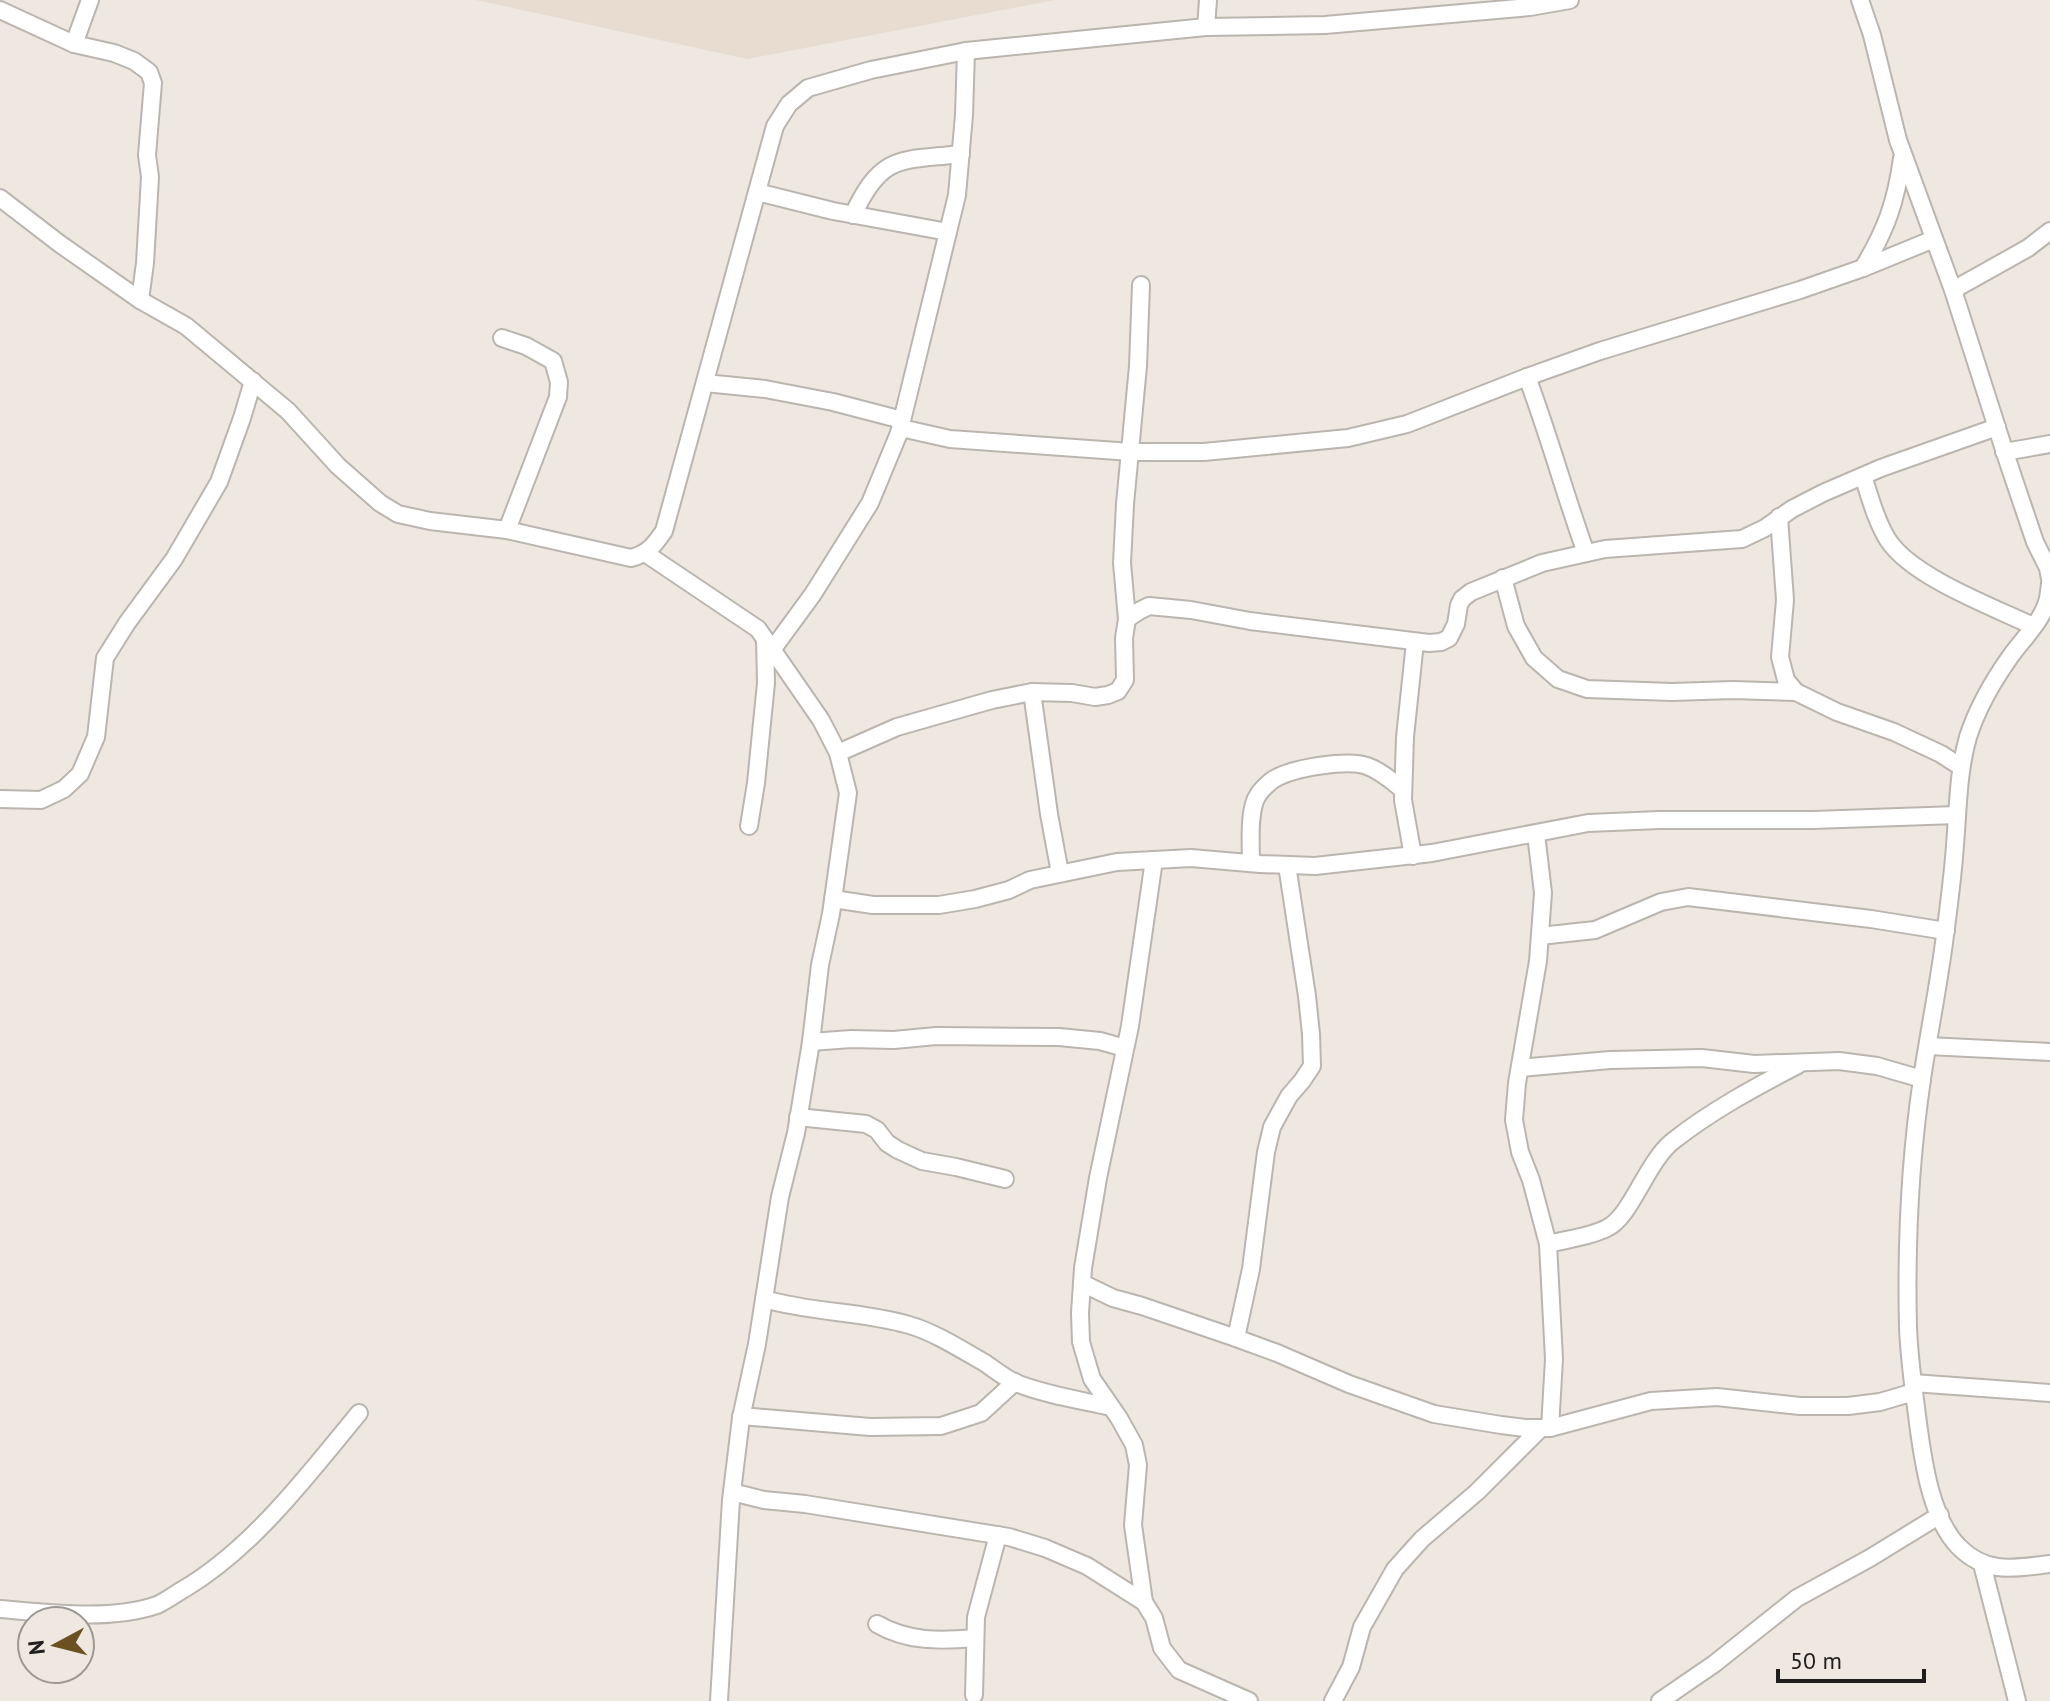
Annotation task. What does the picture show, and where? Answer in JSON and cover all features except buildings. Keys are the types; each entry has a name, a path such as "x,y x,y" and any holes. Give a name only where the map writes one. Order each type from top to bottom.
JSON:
{"street":[{"path":"74,44 90,0"},
{"path":"1206,27 1208,0"},
{"path":"0,198 140,300 186,326 288,411 338,466 380,503 398,514 507,530 631,558 653,547 664,531 775,126 789,104 808,88 871,70 966,51 1206,27 1325,25 1530,7 1570,0"},
{"path":"1860,0 1902,153 1953,290 2004,452 2035,542 2048,568 2050,581 2047,604 1984,698 1969,735 1961,767 1946,931 1914,1149 1909,1222 1908,1329 1922,1454 1946,1530 1958,1546 1982,1564 2010,1568 2050,1564"},
{"path":"0,10 74,44 134,61 149,72 153,83 147,155 150,177 140,300"},
{"path":"749,826 756,783 768,645 813,594 870,503 901,424 957,195 966,51"},
{"path":"1863,268 1880,240 1894,204 1902,153"},
{"path":"853,215 864,190 879,173 896,162 961,154"},
{"path":"757,192 853,215 948,232"},
{"path":"1953,290 2028,248 2050,231"},
{"path":"705,383 765,389 833,402 950,439 1131,452 1204,452 1348,438 1407,424 1600,351 1800,290 1934,239"},
{"path":"838,753 897,727 992,700 1032,692 1095,697 1118,691 1125,680 1127,619 1122,563 1138,366 1141,285"},
{"path":"502,338 526,346 553,361 559,382 558,397 507,530"},
{"path":"1527,377 1586,553"},
{"path":"0,799 41,800 64,789 80,774 96,737 105,658 174,559 219,482 253,381"},
{"path":"1127,619 1149,606 1415,642 1441,642 1449,638 1456,624 1462,599 1503,578 1542,563 1605,549 1742,539 1823,493 1997,427"},
{"path":"2004,452 2050,444"},
{"path":"1863,476 1889,542 1908,562 2033,626"},
{"path":"1779,517 1785,600 1780,657 1786,680 1796,692"},
{"path":"645,553 758,629 821,720 838,753 848,793 820,965 811,1042 780,1197 750,1382 741,1416 732,1492 719,1701"},
{"path":"1503,578 1516,626 1534,658 1558,679 1587,689 1796,692 1837,712 1894,732 1961,767"},
{"path":"1413,856 1403,790 1415,642"},
{"path":"1032,692 1060,873"},
{"path":"1251,863 1252,815 1256,797 1276,778 1338,762 1365,765 1383,773 1403,790"},
{"path":"833,899 873,905 939,905 997,893 1030,880 1117,862 1191,858 1315,866 1413,856 1588,823 1957,815"},
{"path":"1333,1701 1351,1667 1362,1627 1395,1569 1422,1539 1546,1428 1554,1359 1548,1244 1520,1152 1514,1120 1540,936 1543,893 1536,834"},
{"path":"1154,860 1130,1026 1098,1178 1082,1283 1081,1342 1092,1379 1134,1445 1138,1465 1133,1525 1144,1602 1154,1618 1162,1648 1179,1670 1249,1701"},
{"path":"1236,1338 1251,1269 1272,1127 1289,1096 1312,1066 1305,976 1287,865"},
{"path":"1540,936 1595,930 1661,902 1688,897 1946,931"},
{"path":"811,1042 936,1036 1059,1037 1100,1041 1125,1048"},
{"path":"1928,1046 2050,1052"},
{"path":"1520,1068 1702,1058 1754,1064 1839,1061 1877,1066 1922,1079"},
{"path":"1548,1244 1610,1227 1621,1216 1650,1166 1670,1143 1748,1091 1803,1062"},
{"path":"798,1117 866,1124 877,1130 887,1143 922,1161 1005,1179"},
{"path":"1082,1283 1113,1298 1236,1338 1349,1384 1434,1414 1501,1425 1546,1428 1651,1401 1717,1397 1800,1406 1848,1406 1880,1402 1914,1387 2050,1393"},
{"path":"764,1299 791,1307 876,1316 909,1325 925,1330 1015,1382 1063,1397 1111,1407"},
{"path":"741,1416 870,1427 941,1426 981,1413 1015,1382"},
{"path":"0,1609 117,1613 158,1604 207,1576 257,1530 311,1472 359,1413"},
{"path":"732,1492 764,1500 998,1535 1045,1548 1087,1566 1144,1602"},
{"path":"1660,1701 1714,1664 1797,1598 1940,1515"},
{"path":"974,1695 976,1617 998,1535"},
{"path":"1982,1564 2017,1701"},
{"path":"877,1624 893,1633 917,1638 942,1641 975,1638"}],"shaded area":[{"path":"476,0 1055,0 747,59"}]}
